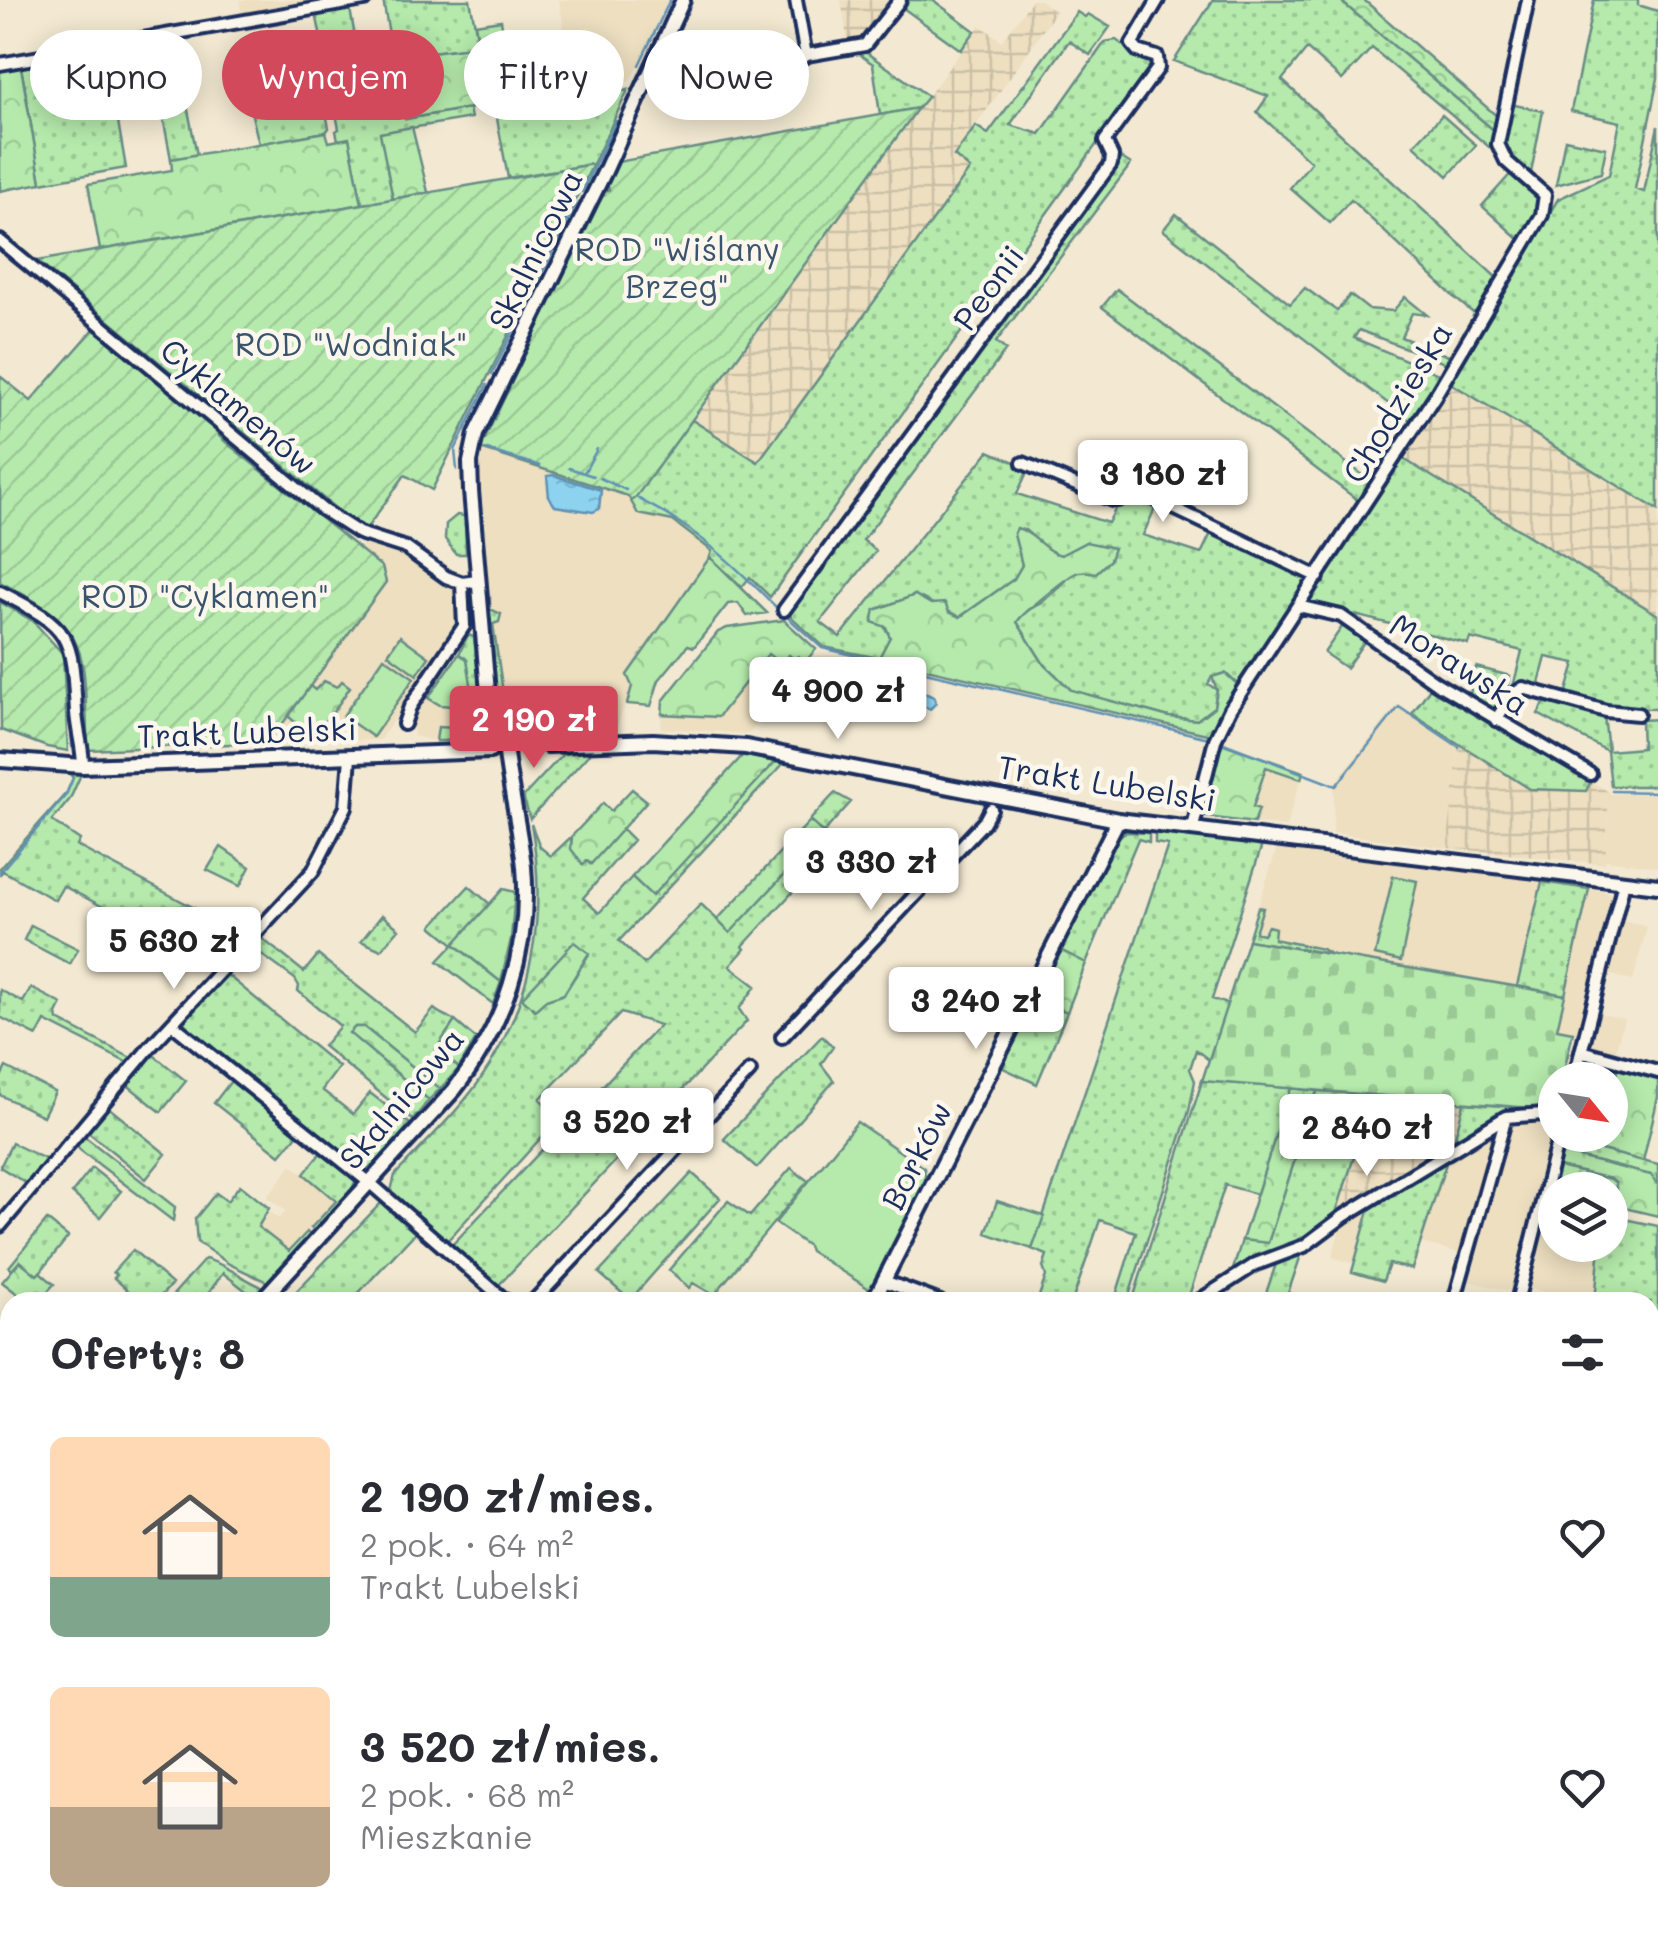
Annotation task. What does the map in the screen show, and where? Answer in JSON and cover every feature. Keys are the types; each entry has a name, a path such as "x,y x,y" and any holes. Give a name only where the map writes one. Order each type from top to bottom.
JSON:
{"street":[{"path":"0,64 364,0"},
{"name":"Skalnicowa","path":"670,30 683,0"},
{"path":"796,0 801,30"},
{"path":"809,55 865,45 900,0"},
{"name":"Peonii","path":"784,610 1111,164 1112,156 1104,140 1158,68 1157,57 1138,52 1132,44 1158,0"},
{"name":"Chodzieska","path":"1193,827 1222,724 1435,396 1542,214 1545,195 1506,161 1498,144 1528,0"},
{"name":"Skalnicowa","path":"269,1292 461,1082 491,1033 509,992 523,927 525,884 519,834 507,780 502,777 490,709 470,462 476,434 644,86"},
{"name":"Cyklamenów","path":"0,240 323,510 359,533 406,548 446,577 462,583"},
{"path":"1022,463 1112,500 1136,490 1318,577"},
{"path":"404,724 410,707 464,626 462,583 477,581"},
{"path":"0,592 48,619 72,650 83,766"},
{"name":"Morawska","path":"1298,606 1341,616 1436,684 1590,774"},
{"path":"1496,720 1510,696 1523,688 1606,711 1638,714"},
{"name":"Trakt Lubelski","path":"1,754 83,766 350,757 498,747 541,749 548,745 653,740 758,748 1118,820 1658,886"},
{"path":"0,1226 172,1024 320,860 346,806 350,757"},
{"path":"782,1038 984,822 991,809"},
{"name":"Borków","path":"878,1292 1118,820"},
{"path":"1578,1062 1624,882"},
{"path":"172,1024 370,1183 495,1292"},
{"path":"1581,1051 1658,1072"},
{"path":"542,1292 750,1071"},
{"path":"1213,1292 1256,1264 1304,1246 1344,1216 1506,1117 1538,1114"},
{"path":"1457,1292 1506,1117"},
{"path":"1520,1292 1555,1152"},
{"path":"884,1281 913,1292"}],"shaded area":[{"path":"239,0 330,0 242,15"},
{"path":"559,0 669,0 655,30 644,30 644,52 630,81 624,82 624,30 564,30"},
{"path":"841,0 891,0 861,42 848,44"},
{"path":"1032,0 1040,0 1056,12 955,155 971,169 758,462 692,420 980,25 1002,41"},
{"path":"1449,382 1658,510 1658,615 1402,458"},
{"path":"480,449 628,496 638,514 673,521 712,551 627,674 632,686 616,729 524,732 510,724 496,701 477,482"},
{"path":"368,538 394,549 395,553 411,556 458,591 459,615 454,636 441,652 436,652 380,740 277,740 278,730 386,582 382,567 358,551"},
{"path":"784,620 816,649 749,734 661,728 663,701 718,632"},
{"path":"425,696 440,705 473,707 468,737 433,741 414,736 411,714"},
{"path":"1398,704 1459,745 1447,848 1333,833 1334,784"},
{"path":"1459,745 1530,789 1585,791 1591,781 1609,792 1605,864 1447,848"},
{"path":"1266,766 1301,779 1286,827 1254,823 1258,809 1252,808"},
{"path":"1609,794 1658,794 1658,867 1605,860"},
{"path":"1277,848 1542,882 1517,986 1330,954 1255,932 1263,909 1258,907"},
{"path":"1589,889 1607,892 1612,900 1580,1033 1557,1029"},
{"path":"1621,920 1647,927 1633,981 1608,974"},
{"path":"1598,1013 1624,1019 1614,1057 1589,1050"},
{"path":"1374,1095 1464,1103 1453,1144 1334,1219"},
{"path":"1538,1119 1538,1152 1547,1152 1541,1172 1538,1172 1511,1291 1466,1281 1509,1122"},
{"path":"1494,1128 1497,1130 1463,1254 1421,1243 1449,1154"},
{"path":"292,1165 337,1201 290,1252 258,1227 270,1212 279,1219 286,1211 267,1197"},
{"path":"1371,1203 1354,1264 1332,1257 1342,1221"},
{"path":"1538,1237 1538,1262 1599,1262 1596,1292 1526,1288"}],"green space":[{"path":"383,0 470,0 476,30 464,30 464,48 444,50 444,30 388,30"},
{"path":"909,0 933,0 975,31 961,50 903,8"},
{"path":"1213,0 1346,0 1344,4 1496,132 1494,144 1489,147 1372,48 1342,80 1307,49 1282,80 1498,279 1477,313 1455,298 1351,200 1330,223 1290,188 1311,162 1257,112 1268,96 1174,61"},
{"path":"1364,0 1499,118 1496,132 1343,3"},
{"path":"1594,0 1638,0 1638,5 1658,11 1658,78 1635,189 1644,192 1658,126 1658,510 1449,382 1558,199 1609,175 1620,122 1571,111"},
{"path":"350,9 354,30 319,30 319,14"},
{"path":"1077,12 1110,27 1090,55 1069,41 1010,125 1040,134 1105,42 1116,40 1153,66 770,597 750,577 742,587 710,557 712,551 673,521 638,514 631,501 692,420 758,462 970,169 954,156 976,126 988,134"},
{"path":"501,20 503,30 476,30 475,24"},
{"path":"464,48 464,109 444,112 444,50"},
{"path":"864,51 928,96 918,108 880,115 873,64 856,52"},
{"path":"30,65 30,119 21,67"},
{"path":"21,67 41,183 0,191 0,70"},
{"path":"1510,104 1543,111 1531,173 1504,151"},
{"name":"ROD \"Wiślany Brzeg\"","path":"918,108 631,501 628,496 480,449 602,193 609,190 607,182 617,162"},
{"path":"464,109 464,119 381,133 393,199 362,204 349,139 338,140 337,120 444,120 444,112"},
{"path":"1442,115 1476,145 1448,176 1414,145"},
{"path":"30,120 118,120 126,168 41,183"},
{"path":"164,120 190,120 197,155 171,159"},
{"path":"253,120 327,120 326,132 259,144"},
{"path":"497,120 614,120 593,164 508,178"},
{"path":"412,127 428,192 393,199 380,133"},
{"path":"326,132 329,142 349,138 362,204 100,250 88,184 172,170 171,159"},
{"path":"1565,139 1606,148 1601,173 1556,185"},
{"path":"1120,157 1131,164 996,342 1006,350 863,540 876,551 820,622 840,637 989,451 1017,463 1016,467 1027,472 1017,494 1108,523 1117,506 1133,493 1157,504 1143,535 1201,554 1212,531 1309,578 1237,684 1225,673 1212,677 1208,684 1217,690 1214,707 1197,720 1169,717 1071,690 1043,663 1017,622 1065,582 1086,542 1061,555 1049,552 1025,530 1014,534 1022,565 1014,579 960,617 915,595 875,610 890,637 879,658 824,647 786,612"},
{"name":"ROD \"Wodniak\"","path":"593,164 432,490 405,475 364,532 37,261"},
{"path":"1514,170 1540,196 1539,211 1521,241 1482,206"},
{"path":"1176,214 1290,304 1305,288 1337,311 1350,295 1368,309 1393,311 1405,297 1427,315 1412,313 1401,337 1451,357 1447,364 1359,330 1354,338 1441,375 1412,422 1163,230"},
{"path":"1117,289 1372,482 1360,502 1102,307"},
{"name":"ROD \"Cyklamen\"","path":"94,329 221,433 219,436 228,444 382,567 386,582 267,740 88,750 83,667 78,647 53,614 0,582 0,376 31,401"},
{"path":"1402,458 1658,615 1658,709 1605,708 1566,695 1575,663 1546,657 1538,687 1513,687 1522,651 1470,638 1468,644 1308,603"},
{"path":"457,515 465,516 466,554 456,554 445,539 446,524"},
{"path":"1017,528 1061,555 1086,542 1114,548 1110,560 1096,573 1074,574 1017,622 1043,663 1071,690 1169,717 1197,720 1214,707 1217,690 1212,677 1225,673 1237,684 1211,735 879,658 890,637 886,627 872,622 875,610 915,595 931,604 945,603 949,612 960,617 1014,579 1022,565 1014,534"},
{"path":"710,557 767,613 747,616 738,603 728,604 694,647 688,645 659,680 651,706 627,704 632,686 627,675"},
{"path":"490,597 490,609 501,614 499,622 493,624 503,693 509,693 511,698 501,705 496,701 485,598"},
{"path":"0,602 33,621 63,654 68,751 1,730"},
{"path":"784,620 816,649 805,662 789,655 781,664 768,654 718,717 662,714 663,701 718,632"},
{"path":"1344,624 1366,639 1346,668 1324,653"},
{"path":"468,635 474,637 482,708 479,729 466,738 436,741 438,727 456,728 456,738 460,729 469,729 471,708 464,707 470,684 467,660 459,654"},
{"path":"400,636 429,657 417,675 388,654"},
{"path":"459,654 467,659 471,684 464,707 440,705 428,698"},
{"path":"384,657 414,678 373,737 343,716"},
{"path":"1476,667 1510,676 1498,707 1488,710 1469,698"},
{"path":"324,681 337,687 342,681 350,687 316,730 303,729 288,716 310,686 315,690"},
{"path":"1432,685 1591,781 1586,791 1530,789 1412,714"},
{"path":"1547,698 1604,715 1608,751 1642,748 1641,720 1658,719 1658,786 1611,786 1607,751 1538,714"},
{"path":"1221,743 1303,772 1301,779 1266,767 1253,807 1259,809 1254,823 1207,817 1202,813"},
{"path":"563,754 589,754 530,819 523,797"},
{"path":"743,755 775,762 652,896 632,877"},
{"path":"775,762 784,763 619,941 644,964 701,904 730,932 823,833 810,820 835,793 851,802 824,832 836,845 743,946 745,949 730,966 756,986 739,1009 747,1021 497,1287 452,1245 660,1025 621,1013 540,1099 559,1118 447,1241 391,1191 395,1175 478,1083 511,1023 523,991 536,926 536,858 531,824 540,847 551,856 572,836 571,844 590,864 622,829 633,840 583,898 599,913 632,877 652,895","holes":["575,942 589,954 564,994 546,1000"]},
{"path":"82,772 70,799 52,821 80,840 77,846 244,934 241,937 182,906 171,926 146,913 138,925 63,886 55,900 3,871 0,874 0,868 67,792 73,778 70,774"},
{"path":"632,789 647,801 591,864 587,861 583,865 571,849 572,836 603,803 611,811"},
{"path":"810,821 823,833 730,933 717,920"},
{"path":"1125,832 1149,833 1149,842 1138,839 1086,963 1058,949 1110,844"},
{"path":"1155,833 1262,845 1212,999 1228,1004 1209,1060 1196,1050 1190,1069 1195,1081 1189,1111 1130,1292 1117,1292 1136,1232 1100,1220 1075,1292 1040,1292 1047,1255 1032,1249 1168,845 1155,843"},
{"path":"221,847 250,867 240,886 207,870"},
{"path":"1393,876 1417,881 1401,961 1375,955"},
{"path":"1542,882 1589,889 1565,995 1517,986"},
{"path":"469,886 490,904 454,944 432,926"},
{"path":"503,889 515,892 511,939 501,982 454,944"},
{"path":"1258,907 1263,908 1255,932 1263,934 1268,926 1275,928 1274,939 1330,954 1248,940"},
{"path":"382,915 399,929 381,950 361,941"},
{"path":"31,925 78,949 70,964 24,940"},
{"path":"260,937 304,972 318,955 415,1032 434,1009 455,1021 436,1049 459,1068 440,1089 364,1027 355,1027 350,1033 429,1100 413,1120 323,1046 340,1026 298,991 295,979 251,947"},
{"path":"1248,940 1565,995 1557,1029 1573,1032 1566,1062 1538,1062 1538,1109 1202,1081"},
{"path":"574,942 589,953 564,994 546,1000 535,1010 522,998"},
{"path":"454,944 501,982 493,1004 438,961"},
{"path":"1058,949 1086,963 1067,1012 1035,996"},
{"path":"226,974 339,1067 322,1090 353,1114 370,1093 410,1124 374,1165 365,1170 184,1025 184,1020"},
{"path":"31,988 62,1004 58,1020 131,1058 128,1063 45,1021 37,1036 0,1017 0,990 23,1002"},
{"path":"1035,996 1067,1012 1037,1084 1001,1067"},
{"path":"455,1021 476,1039 459,1068 436,1049"},
{"path":"355,1027 364,1027 440,1089 429,1100 349,1033"},
{"path":"822,1036 833,1047 821,1064 834,1081 757,1168 724,1139"},
{"path":"151,1053 186,1081 161,1112 125,1083"},
{"path":"1628,1066 1658,1074 1658,1097 1643,1161 1609,1152 1628,1152"},
{"path":"6,1067 55,1092 43,1116 0,1095 0,1079"},
{"path":"231,1081 298,1134 280,1155 214,1103"},
{"path":"1202,1081 1291,1088 1257,1194 1225,1185 1190,1292 1135,1292"},
{"path":"1291,1088 1317,1091 1268,1243 1242,1240"},
{"path":"1317,1091 1374,1095 1334,1219 1304,1241 1268,1254 1231,1276 1242,1240 1268,1242"},
{"path":"1464,1103 1538,1109 1512,1113 1453,1144"},
{"path":"108,1107 166,1154 146,1179 87,1131"},
{"path":"857,1122 924,1168 926,1184 871,1290 775,1223"},
{"path":"84,1136 175,1207 173,1221 80,1150 76,1145"},
{"path":"12,1143 49,1161 32,1182 24,1182 0,1167"},
{"path":"323,1150 357,1177 352,1189 314,1231 311,1228 336,1201 304,1174"},
{"path":"1558,1152 1610,1152 1658,1164 1658,1185 1651,1175"},
{"path":"1558,1152 1651,1175 1658,1185 1658,1216 1628,1209 1628,1172 1581,1172 1555,1166"},
{"path":"1449,1154 1412,1269 1389,1264 1383,1281 1352,1272 1371,1203"},
{"path":"1555,1166 1581,1172 1554,1172"},
{"path":"92,1168 121,1191 100,1217 72,1193"},
{"path":"791,1168 808,1181 716,1292 693,1283 689,1288 669,1270 728,1201 750,1216"},
{"path":"692,1173 720,1198 637,1292 621,1292 599,1273"},
{"path":"240,1185 269,1208 258,1227 289,1251 307,1232 310,1235 267,1282 229,1264 197,1242 195,1219 216,1193 227,1201"},
{"path":"997,1201 1044,1216 1032,1249 986,1233"},
{"path":"381,1203 415,1233 359,1292 296,1292"},
{"path":"47,1220 68,1237 37,1276 20,1261 12,1270 9,1267"},
{"path":"1628,1220 1658,1226 1658,1292 1596,1292 1599,1262 1628,1262"},
{"path":"133,1250 172,1284 164,1292 130,1292 114,1278 117,1275 113,1272"},
{"path":"1302,1252 1288,1292 1266,1292 1277,1261"},
{"path":"205,1259 262,1287 257,1292 247,1292 223,1273 209,1292 175,1292"},
{"path":"20,1261 54,1284 47,1292 15,1292 2,1282"}],"water":[{"path":"547,476 601,490 599,509 593,512 555,506 549,497"},
{"path":"884,674 934,697 936,703 930,709 881,689 879,680"}],"waterway":[{"path":"639,65 670,0"},
{"path":"582,192 616,121"},
{"path":"492,374 576,204"},
{"path":"457,470 455,450 487,385"},
{"path":"584,473 597,449"},
{"path":"487,450 540,466"},
{"path":"569,468 593,476"},
{"path":"600,478 626,490"},
{"path":"636,497 704,541 779,610"},
{"path":"0,599 19,608"},
{"path":"785,615 822,648 1209,738"},
{"path":"35,616 60,643"},
{"path":"69,679 72,747"},
{"path":"1221,742 1336,786 1399,707 1459,747"},
{"path":"0,872 66,795 72,780"},
{"path":"1612,791 1658,792"}]}
